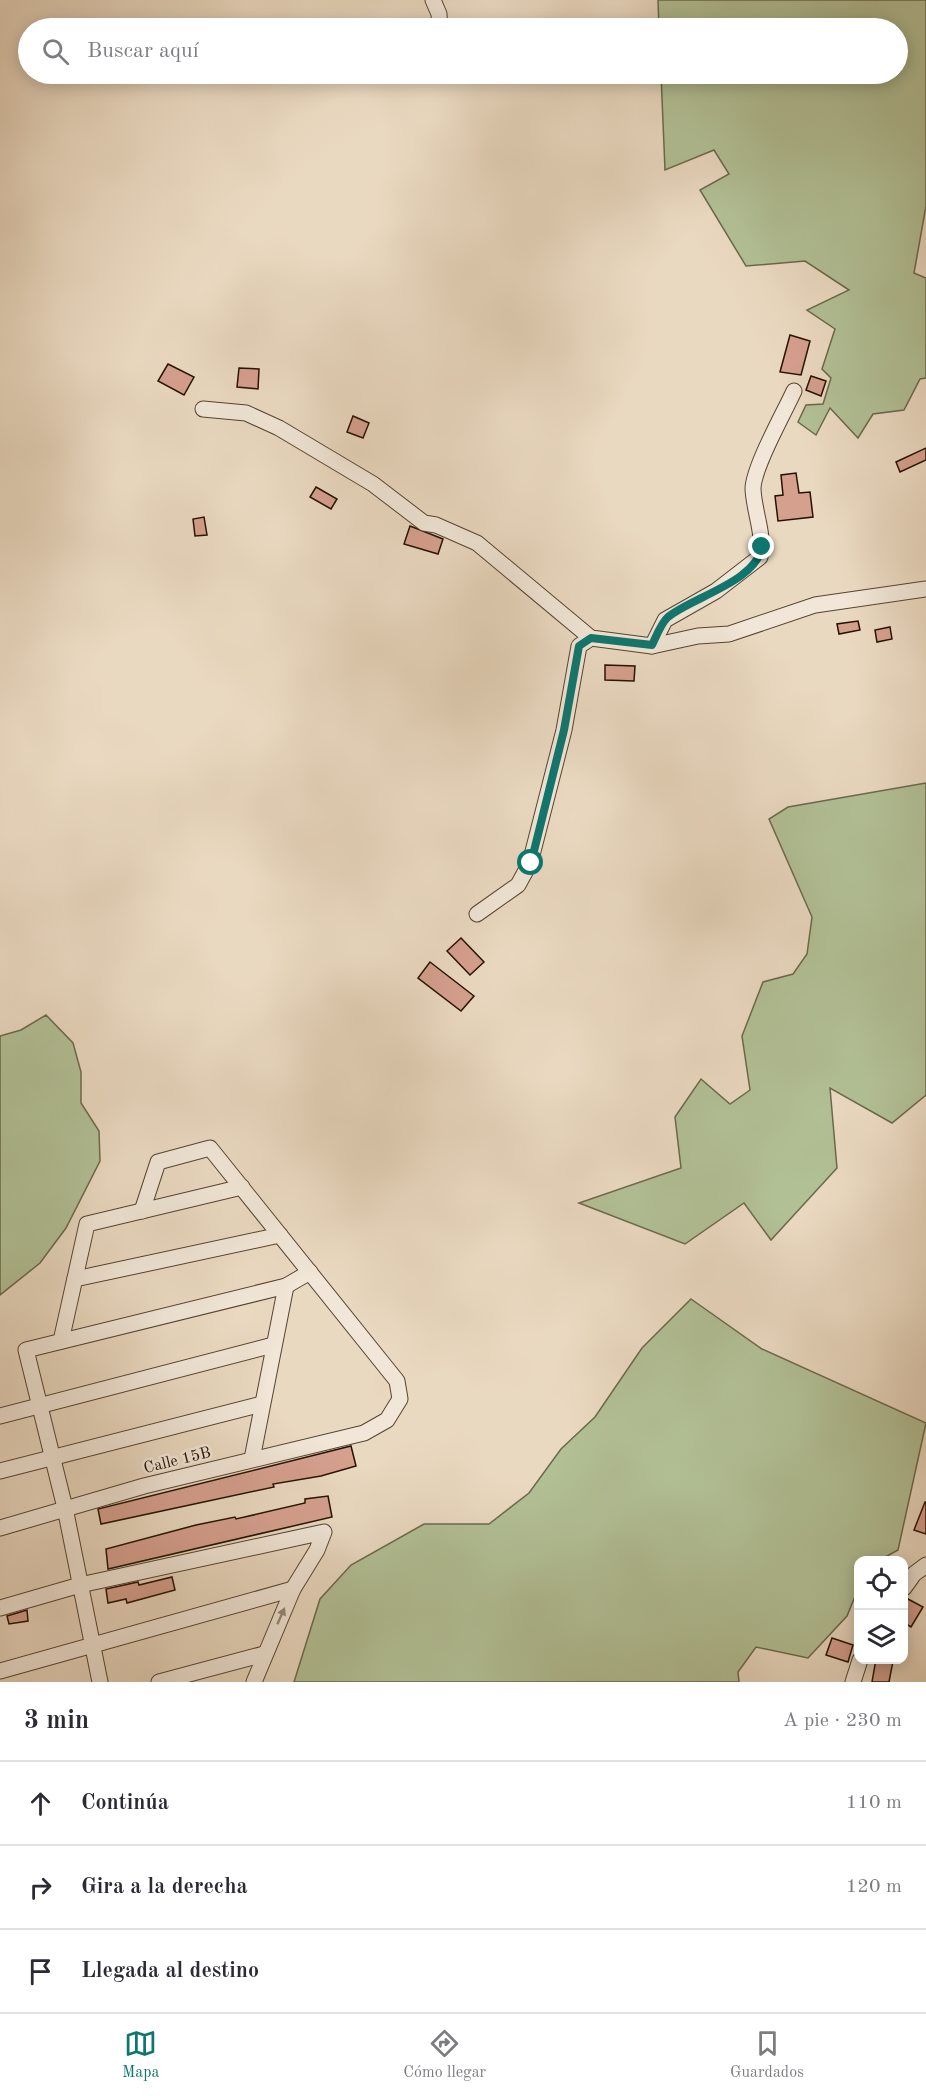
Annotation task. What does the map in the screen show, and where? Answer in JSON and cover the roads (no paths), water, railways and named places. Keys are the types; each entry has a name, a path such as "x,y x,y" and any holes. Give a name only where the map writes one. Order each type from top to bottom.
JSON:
{"street":[{"path":"433,0 439,18"},
{"path":"652,645 664,620 670,615 716,591 760,557 762,547 753,487 757,472 794,391"},
{"path":"203,409 246,413 279,428 373,484 424,523 436,525 477,543 591,638 652,645 698,636 729,634 815,606 926,589"},
{"path":"477,914 518,885 531,863 564,730 579,646 591,638"},
{"path":"100,1682 65,1508 50,1456 26,1350 285,1286 310,1272 210,1148 159,1162 142,1211"},
{"path":"60,1341 87,1224 242,1187"},
{"path":"75,1279 280,1235"},
{"name":"Calle 15B","path":"0,1528 65,1508 252,1459 364,1433 387,1420 395,1411 400,1399 397,1381 310,1272"},
{"path":"252,1459 285,1286"},
{"path":"0,1416 273,1345"},
{"path":"0,1471 50,1456 262,1404"},
{"path":"0,1608 80,1585 324,1532 317,1550 292,1589 254,1682"},
{"path":"908,1582 926,1565"},
{"path":"0,1671 292,1589"},
{"path":"159,1682 264,1653"},
{"path":"853,1682 858,1664"}]}
